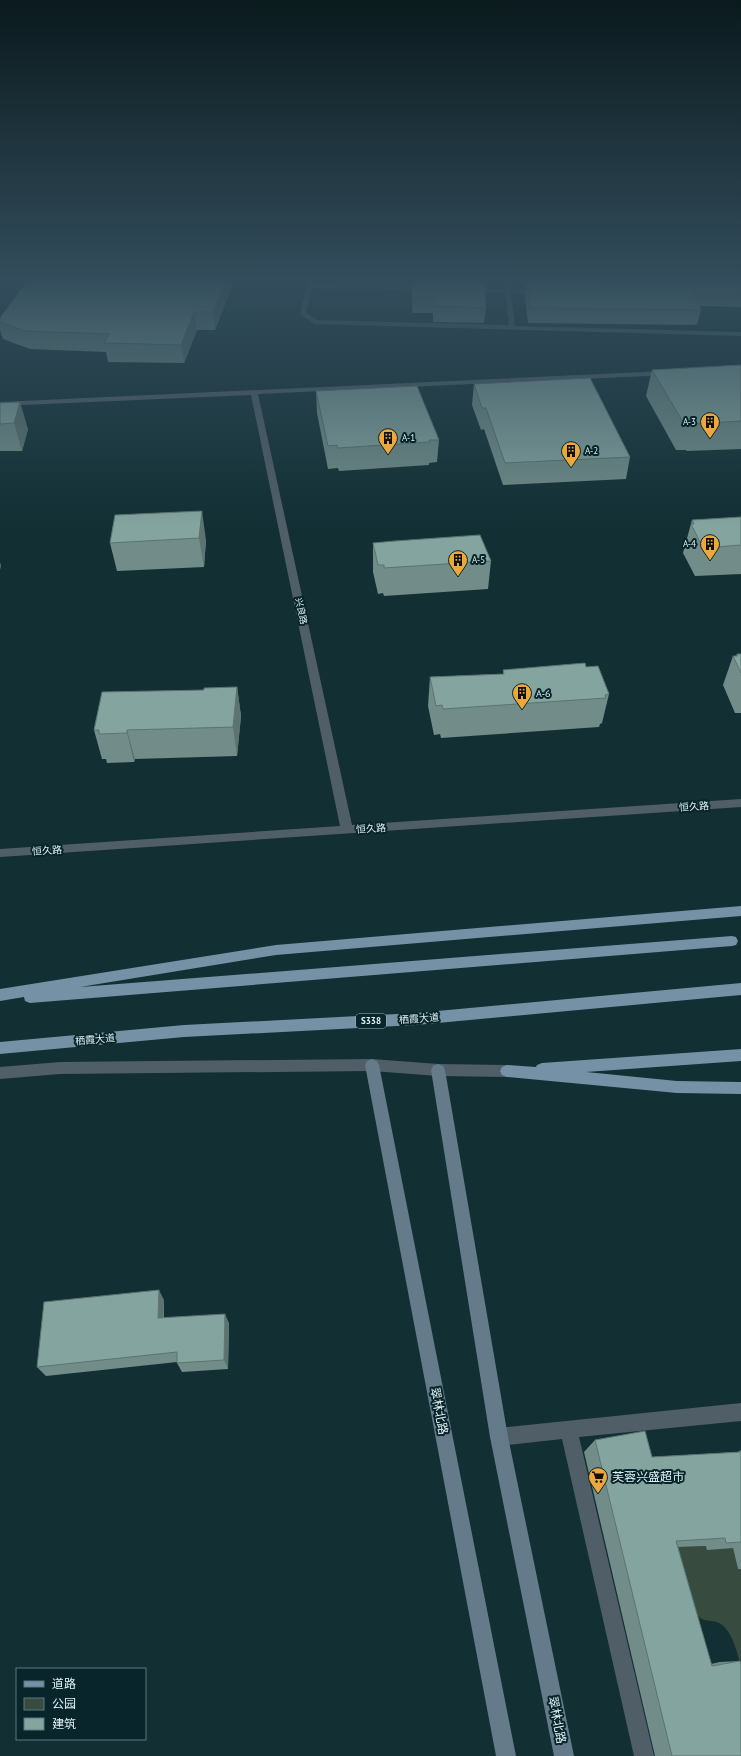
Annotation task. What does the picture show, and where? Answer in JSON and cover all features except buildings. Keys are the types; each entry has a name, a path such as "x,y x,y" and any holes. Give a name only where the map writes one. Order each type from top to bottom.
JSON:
{"main road":[{"path":"0,995 276,950 741,911"},
{"path":"0,1000 732,941"},
{"name":"栖霞大道","path":"0,1048 184,1031 416,1019 741,989"},
{"path":"507,1071 741,1055"},
{"name":"翠林北路","path":"372,1065 506,1756"},
{"name":"翠林北路","path":"438,1070 500,1437 564,1756"},
{"path":"507,1071 677,1088 741,1088"}],"street":[{"path":"0,404 677,373"},
{"name":"兴良路","path":"254,392 347,830"},
{"name":"恒久路","path":"0,853 741,803"},
{"path":"0,1073 60,1068 372,1065 438,1070 507,1071"},
{"path":"500,1437 741,1412"},
{"path":"569,1430 644,1756"}],"green space":[{"path":"706,1546 733,1548 738,1569 741,1569 741,1667 738,1654 727,1629 717,1622 704,1620 697,1615 693,1609 684,1582 676,1547"}],"place":[{"name":"A-3","path":"710,439"},
{"name":"A-1","path":"388,455"},
{"name":"A-2","path":"571,468"},
{"name":"A-4","path":"710,561"},
{"name":"A-5","path":"458,577"},
{"name":"A-6","path":"522,710"},
{"name":"芙蓉兴盛超市","path":"598,1494"}]}
